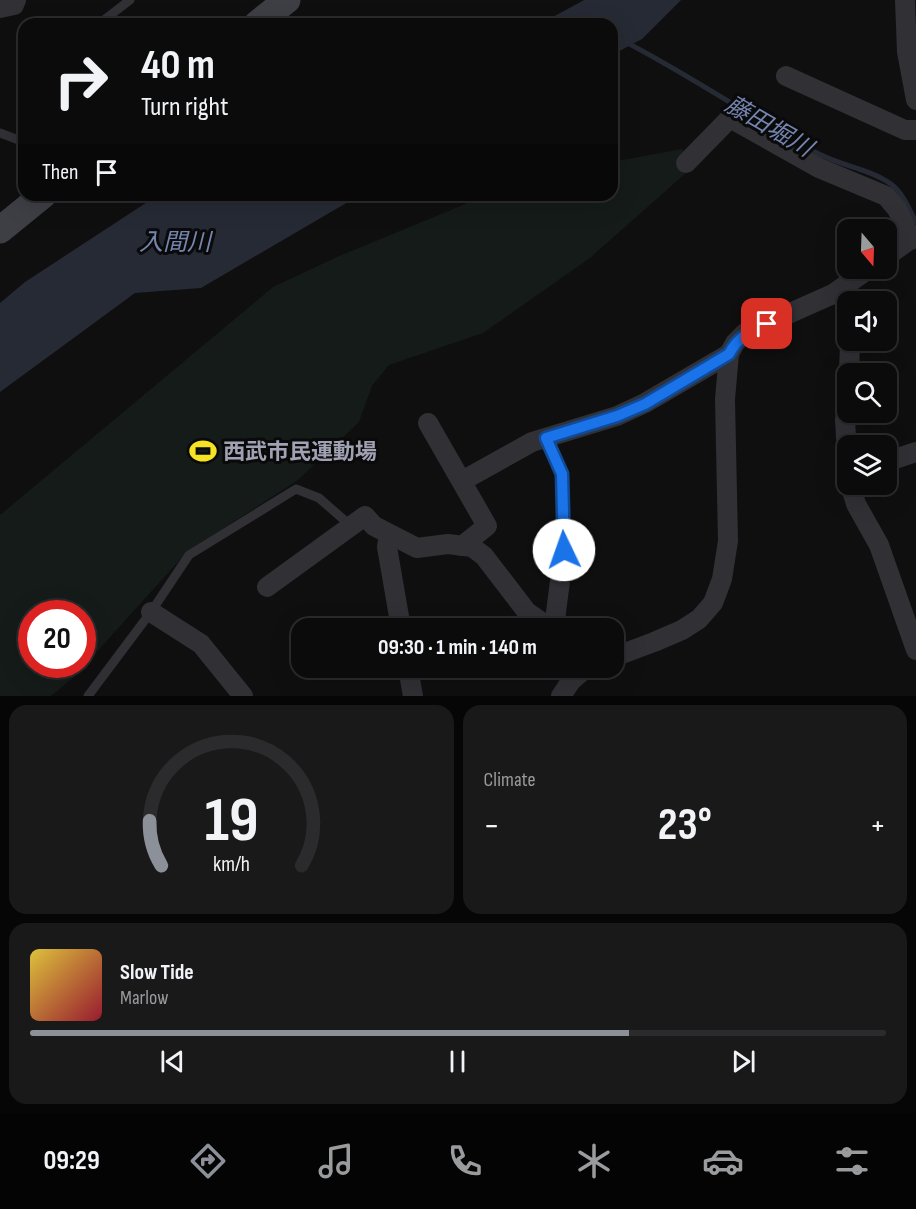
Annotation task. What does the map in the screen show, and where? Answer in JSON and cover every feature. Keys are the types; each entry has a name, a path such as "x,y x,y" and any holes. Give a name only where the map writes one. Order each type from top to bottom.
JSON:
{"street":[{"path":"0,8 14,5 16,0"},
{"path":"264,18 287,0"},
{"path":"909,8 907,52 916,100"},
{"path":"786,76 905,130 916,130"},
{"path":"686,163 730,118 819,168 886,196 914,237 897,249"},
{"path":"0,230 36,201"},
{"path":"624,653 682,630 699,619 713,603 722,579 728,541 725,399 729,354 735,343 745,333 833,294 856,279"},
{"path":"462,481 508,454 546,438 617,416 645,404 729,354"},
{"path":"428,423 487,526 462,546"},
{"path":"897,458 916,452"},
{"path":"853,495 879,545 916,650"},
{"path":"267,587 365,516 374,526 417,548 448,544 472,547 484,555 527,612 536,618"},
{"path":"389,535 387,547 399,618"},
{"path":"554,618 564,550"},
{"path":"151,612 201,644 243,696"},
{"path":"410,678 413,696"}],"lane":[{"path":"107,18 130,0"},
{"path":"0,134 18,140"},
{"path":"546,438 562,474 564,550"},
{"path":"88,696 151,612 189,555 296,489 319,498 352,526"}],"shaded area":[{"name":"西武市民運動場","path":"682,149 696,164 590,258 483,333 389,365 372,386 359,422 298,480 187,552 96,653 96,600 18,600 18,678 73,678 51,696 0,696 0,515 273,287 337,257 472,201 618,201 618,161"}],"water":[{"path":"584,0 681,0 642,39 618,52 618,18 551,18"},
{"name":"入間川","path":"149,201 350,201 201,288 135,293 0,392 0,303 25,282"}],"waterway":[{"name":"藤田堀川","path":"618,38 819,154 883,179 899,192 916,222"}],"place":[{"name":"西武市民運動場","path":"203,451"}],"route":[{"path":"564,550 562,474 546,438 617,416 645,404 729,354 735,343 745,333 767,324"}]}
